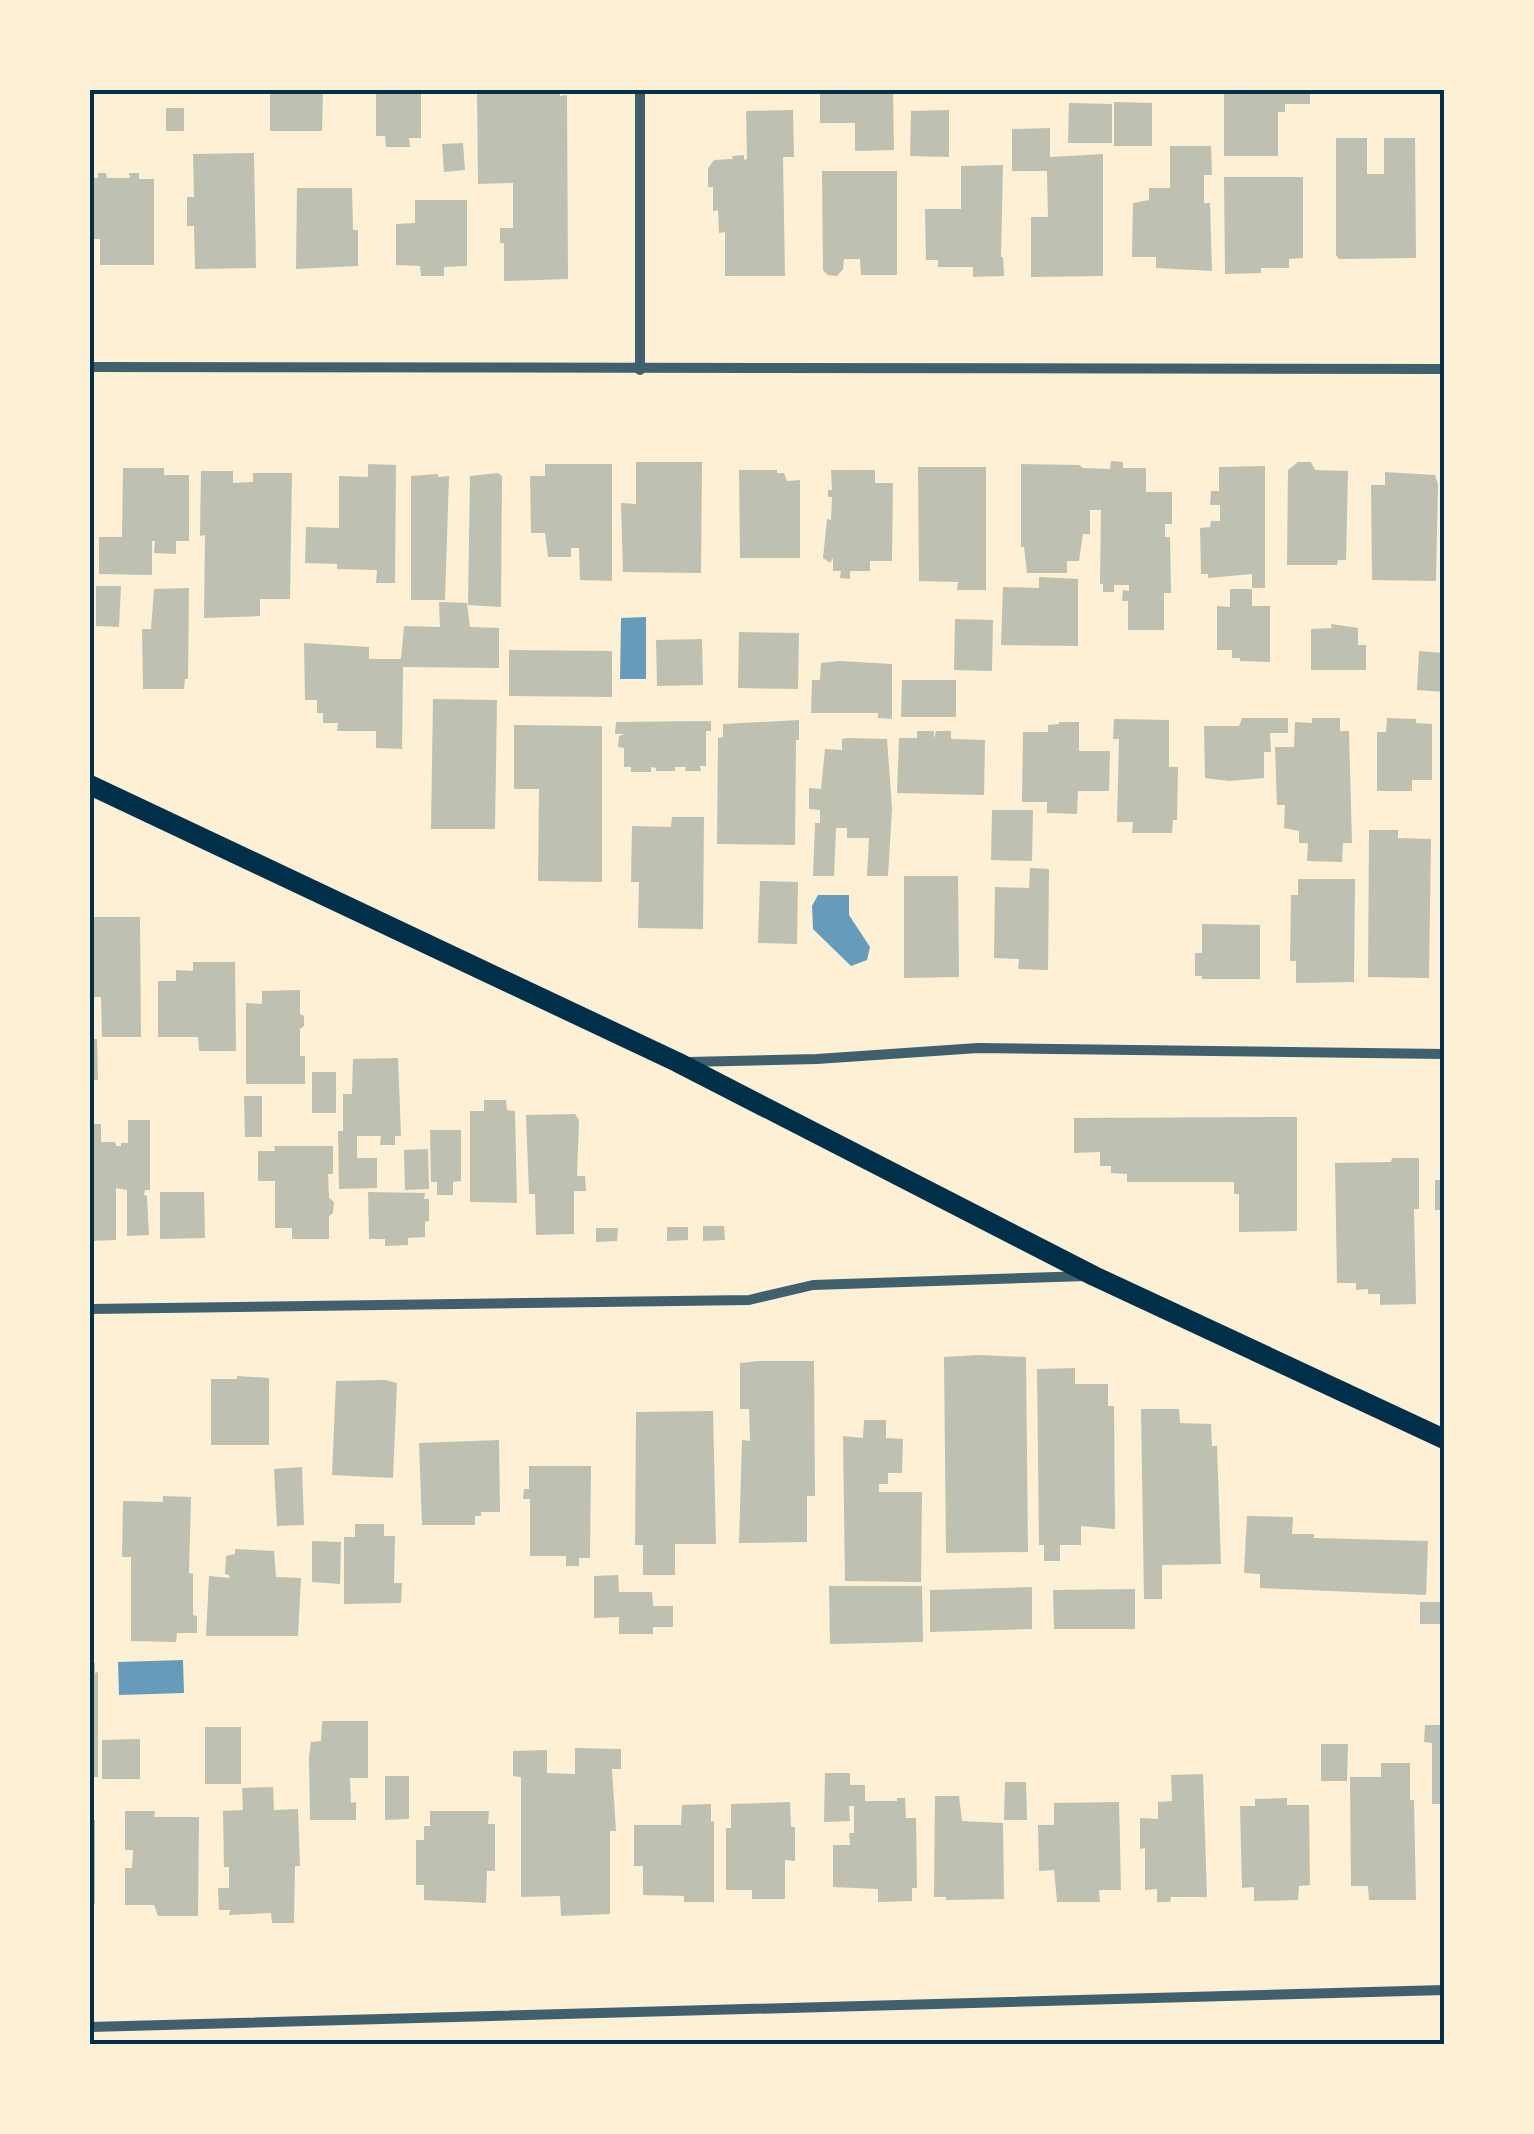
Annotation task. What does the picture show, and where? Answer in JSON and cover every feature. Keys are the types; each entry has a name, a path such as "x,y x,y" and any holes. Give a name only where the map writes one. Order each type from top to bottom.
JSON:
{"main road":[{"path":"90,785 677,1062 1094,1276 1444,1439"}],"street":[{"path":"640,90 640,370"},
{"path":"90,367 1444,369"},
{"path":"677,1062 817,1059 978,1048 1444,1054"},
{"path":"90,1309 749,1300 813,1285 1094,1276"},
{"path":"90,2027 1444,1990"}],"water":[{"path":"646,617 646,679 620,679 621,618"},
{"path":"818,895 849,895 849,915 870,947 867,960 851,966 813,929 812,906"},
{"path":"183,1660 184,1693 119,1695 118,1662"}],"building":[{"path":"270,90 323,90 322,131 270,131"},
{"path":"376,90 421,90 421,138 409,138 410,147 386,147 385,136 376,136"},
{"path":"477,90 560,90 560,96 567,95 568,279 504,281 500,228 513,228 513,183 478,184"},
{"path":"820,90 893,90 894,150 855,151 855,123 820,123"},
{"path":"1224,90 1310,90 1310,104 1285,104 1285,112 1278,112 1278,156 1224,156"},
{"path":"1114,102 1152,103 1152,146 1114,146"},
{"path":"1069,103 1112,104 1112,143 1068,143"},
{"path":"166,108 184,108 184,131 166,131"},
{"path":"793,110 794,157 783,157 785,276 725,276 725,232 719,233 718,210 713,211 708,168 714,160 744,155 747,159 746,111"},
{"path":"949,110 949,157 910,156 911,111"},
{"path":"1050,128 1050,157 1103,154 1103,276 1031,277 1031,217 1048,217 1047,171 1012,171 1012,129"},
{"path":"1336,138 1367,138 1367,174 1384,174 1384,138 1415,138 1416,258 1339,259 1336,255"},
{"path":"463,143 465,170 444,172 442,144"},
{"path":"1170,146 1211,146 1212,175 1204,175 1204,203 1210,203 1212,271 1156,268 1156,257 1132,257 1133,203 1149,200 1149,188 1170,188"},
{"path":"254,153 256,268 195,269 194,226 187,226 187,197 194,197 193,154"},
{"path":"1003,165 1004,276 973,277 973,267 938,267 938,260 926,260 925,209 961,209 961,166"},
{"path":"822,171 897,171 897,275 861,275 860,259 844,259 837,276 823,270"},
{"path":"98,173 106,173 107,178 130,178 129,173 139,173 139,179 154,179 154,265 100,265 100,239 92,239 90,214 90,178 98,178"},
{"path":"1224,177 1303,177 1303,258 1289,259 1289,268 1225,274"},
{"path":"297,188 352,188 358,266 296,269"},
{"path":"415,200 467,200 467,266 444,267 444,276 421,276 420,266 396,265 396,224 415,223"},
{"path":"1111,461 1123,462 1123,468 1146,468 1146,492 1172,492 1172,524 1165,524 1165,537 1170,537 1171,593 1164,593 1164,630 1128,630 1128,601 1122,601 1123,590 1129,591 1129,585 1114,585 1114,592 1103,592 1101,510 1090,510 1090,534 1083,534 1079,561 1067,561 1067,573 1027,573 1021,547 1021,464 1110,469"},
{"path":"636,462 702,462 701,573 623,572 621,503 636,504"},
{"path":"1298,462 1311,462 1315,470 1348,471 1346,560 1338,560 1337,565 1287,565 1288,470"},
{"path":"368,464 396,465 395,583 376,583 377,570 305,563 306,527 339,528 339,476 368,477"},
{"path":"545,464 612,464 612,581 580,580 579,548 571,548 571,557 548,557 545,533 531,533 530,476 545,476"},
{"path":"1265,466 1265,588 1252,588 1252,574 1208,578 1208,574 1201,574 1200,528 1220,521 1220,505 1210,505 1211,491 1219,491 1219,467"},
{"path":"918,467 986,467 986,590 957,590 958,582 919,581"},
{"path":"123,468 164,468 164,475 189,475 189,541 176,541 176,554 154,553 152,541 152,575 99,574 99,537 122,537"},
{"path":"739,470 777,470 784,473 787,481 800,480 800,558 740,558"},
{"path":"831,470 875,470 875,483 893,483 892,561 870,561 870,571 850,571 850,579 840,578 841,571 833,571 833,558 830,563 823,558 827,519 831,520"},
{"path":"201,471 233,471 233,483 253,482 253,473 292,473 290,599 260,599 260,616 204,618"},
{"path":"1385,472 1435,475 1436,581 1372,580 1371,485 1385,485"},
{"path":"411,476 449,476 445,600 411,600"},
{"path":"470,476 502,476 501,607 468,605"},
{"path":"1039,577 1078,579 1078,646 1001,645 1003,587 1039,588"},
{"path":"96,586 121,586 119,627 96,626"},
{"path":"189,588 188,679 184,689 143,689 142,629 151,629 154,589"},
{"path":"1230,589 1252,589 1252,606 1270,606 1270,662 1240,661 1232,658 1232,650 1217,650 1217,606 1230,607"},
{"path":"439,602 467,603 470,627 499,628 499,668 403,667 402,749 376,748 376,731 337,731 338,723 323,723 323,713 317,713 317,700 305,700 304,643 369,647 369,659 401,659 404,626 440,627"},
{"path":"955,619 993,620 992,671 954,670"},
{"path":"1331,624 1358,628 1358,645 1366,645 1366,670 1311,670 1311,629 1332,628"},
{"path":"739,632 799,633 798,689 738,688"},
{"path":"702,639 703,685 657,686 656,640"},
{"path":"509,650 612,651 612,697 509,696"},
{"path":"1419,651 1444,653 1444,692 1417,690"},
{"path":"821,663 892,664 892,719 878,718 878,713 811,713 812,680 820,680"},
{"path":"902,680 956,680 956,717 901,717"},
{"path":"433,699 497,700 495,829 431,829"},
{"path":"1242,718 1288,718 1288,733 1270,733 1271,752 1264,752 1264,778 1205,778 1204,726 1239,726"},
{"path":"1312,718 1340,718 1340,731 1349,731 1352,843 1343,843 1342,862 1307,861 1308,843 1299,843 1299,831 1284,828 1285,805 1277,805 1275,747 1294,747 1295,722 1312,723"},
{"path":"1387,718 1432,724 1432,780 1412,780 1412,791 1377,791 1377,732 1386,732"},
{"path":"1114,719 1169,720 1169,767 1178,767 1177,820 1173,820 1172,833 1132,833 1133,822 1117,822 1119,739 1113,739"},
{"path":"799,720 795,845 717,844 718,738 723,737 723,724"},
{"path":"711,721 711,731 706,731 706,766 700,766 701,771 675,767 675,771 656,771 651,767 651,772 631,772 631,767 624,767 624,748 618,747 619,736 625,734 615,734 616,722"},
{"path":"1079,722 1079,751 1110,751 1109,791 1078,791 1077,814 1047,813 1047,802 1022,802 1023,732 1048,732 1048,725"},
{"path":"514,725 602,726 602,882 538,881 539,789 514,789"},
{"path":"917,731 934,731 934,739 936,731 951,731 951,739 985,740 984,795 897,793 899,738 917,738"},
{"path":"842,739 887,739 892,808 888,876 867,876 869,838 847,838 847,828 836,828 834,876 813,876 815,823 820,823 820,810 809,809 809,788 821,789 825,749 842,750"},
{"path":"992,810 1033,810 1032,861 991,860"},
{"path":"672,817 704,817 703,929 638,928 639,882 631,882 632,826 671,827"},
{"path":"1369,830 1398,830 1398,838 1431,839 1429,978 1368,977"},
{"path":"1030,868 1049,869 1048,970 1018,969 1019,959 994,958 995,887 1029,888"},
{"path":"904,876 958,876 959,977 904,978"},
{"path":"1298,879 1355,879 1354,982 1296,983 1296,961 1290,961 1291,895 1298,895"},
{"path":"760,881 798,882 797,944 758,943"},
{"path":"90,917 140,917 141,1037 102,1037 101,997 90,997"},
{"path":"1202,924 1260,925 1260,979 1195,976 1195,953 1202,953"},
{"path":"193,962 235,962 236,1051 199,1051 198,1037 158,1037 158,981 176,981 176,970 193,971"},
{"path":"300,990 304,1026 300,1029 300,1056 305,1056 305,1084 246,1084 246,1003 262,1004 262,991"},
{"path":"90,1039 97,1039 98,1080 90,1080"},
{"path":"398,1058 401,1136 395,1136 395,1145 380,1145 381,1136 357,1136 357,1158 377,1158 377,1188 339,1189 338,1131 343,1131 343,1094 352,1094 353,1059"},
{"path":"312,1072 336,1072 336,1113 312,1113"},
{"path":"244,1096 262,1096 262,1137 245,1137"},
{"path":"484,1100 506,1100 507,1110 515,1111 517,1203 470,1202 470,1111 484,1111"},
{"path":"575,1114 579,1120 577,1176 585,1176 586,1191 574,1191 574,1234 536,1235 535,1194 529,1194 526,1115"},
{"path":"1297,1117 1297,1231 1239,1232 1239,1194 1234,1194 1234,1182 1127,1182 1127,1174 1111,1173 1111,1166 1100,1166 1100,1152 1074,1153 1074,1118"},
{"path":"128,1120 150,1120 150,1190 145,1190 144,1195 149,1235 127,1236 127,1190 116,1188 116,1240 90,1241 90,1124 101,1124 101,1142 121,1146 128,1143"},
{"path":"430,1130 461,1130 461,1181 453,1182 453,1195 437,1195 437,1182 431,1182"},
{"path":"274,1146 333,1146 333,1174 328,1174 329,1198 334,1202 329,1216 329,1239 292,1239 292,1228 275,1228 275,1181 258,1181 258,1151 275,1151"},
{"path":"428,1149 429,1189 405,1190 404,1150"},
{"path":"1392,1158 1419,1158 1419,1209 1414,1209 1416,1304 1380,1305 1380,1294 1356,1290 1356,1283 1337,1283 1335,1163 1391,1162"},
{"path":"1435,1180 1444,1180 1444,1210 1435,1210"},
{"path":"160,1192 204,1192 205,1238 160,1239"},
{"path":"368,1192 425,1193 424,1199 429,1199 429,1221 425,1222 425,1237 408,1238 408,1245 385,1246 385,1239 369,1239"},
{"path":"703,1226 724,1226 725,1240 703,1241"},
{"path":"667,1227 688,1227 688,1240 667,1241"},
{"path":"596,1228 618,1228 617,1241 596,1242"},
{"path":"944,1357 1026,1357 1028,1552 946,1553"},
{"path":"814,1361 815,1496 807,1496 807,1542 739,1543 742,1440 750,1441 749,1409 740,1409 740,1363"},
{"path":"1075,1368 1075,1384 1108,1384 1108,1406 1114,1406 1115,1529 1081,1526 1081,1545 1060,1545 1060,1561 1044,1561 1044,1545 1039,1545 1037,1369"},
{"path":"269,1378 269,1445 211,1445 211,1379"},
{"path":"336,1381 397,1383 393,1478 332,1475"},
{"path":"1141,1409 1179,1409 1180,1423 1211,1424 1212,1446 1217,1446 1221,1564 1162,1565 1162,1599 1144,1599"},
{"path":"713,1411 716,1544 675,1544 675,1575 643,1575 643,1545 635,1545 636,1412"},
{"path":"864,1420 886,1420 886,1438 903,1439 902,1473 888,1473 888,1484 879,1484 879,1492 922,1492 921,1582 845,1581 843,1436 863,1438"},
{"path":"499,1440 500,1512 481,1512 481,1516 475,1516 475,1525 422,1525 419,1443"},
{"path":"529,1466 591,1466 590,1558 579,1558 579,1566 566,1566 566,1556 530,1556 530,1499 523,1499 524,1489 529,1489"},
{"path":"302,1467 304,1525 277,1526 274,1469"},
{"path":"163,1496 191,1497 189,1573 193,1574 197,1633 177,1633 176,1642 131,1641 131,1557 122,1557 123,1501 163,1502"},
{"path":"1247,1516 1293,1517 1292,1534 1314,1534 1314,1538 1428,1541 1426,1595 1260,1588 1260,1574 1244,1573"},
{"path":"355,1524 384,1524 384,1536 395,1536 394,1583 402,1583 401,1603 344,1604 344,1537 355,1537"},
{"path":"312,1541 341,1542 340,1584 312,1582"},
{"path":"235,1549 274,1551 276,1577 301,1578 298,1636 206,1636 209,1576 230,1578 225,1574 226,1556 235,1554"},
{"path":"618,1575 619,1592 652,1592 653,1606 673,1606 673,1627 653,1627 653,1634 619,1634 619,1617 594,1618 594,1576"},
{"path":"1440,1580 1444,1580 1444,1624 1420,1624 1420,1602 1440,1602"},
{"path":"829,1586 922,1586 923,1642 830,1644"},
{"path":"1032,1587 1032,1629 930,1632 930,1590"},
{"path":"1135,1589 1135,1629 1054,1629 1053,1590"},
{"path":"90,1663 95,1663 95,1673 98,1672 98,1777 90,1777"},
{"path":"322,1721 368,1721 368,1778 350,1778 356,1820 310,1820 309,1757 311,1742 321,1741"},
{"path":"1425,1725 1444,1725 1444,1804 1432,1804 1432,1743 1424,1742"},
{"path":"205,1727 241,1727 241,1784 205,1784"},
{"path":"140,1739 140,1779 102,1779 102,1740"},
{"path":"1321,1744 1348,1744 1347,1781 1321,1781"},
{"path":"575,1748 621,1749 621,1769 612,1769 616,1831 610,1831 610,1914 561,1916 560,1896 521,1897 521,1777 513,1776 513,1751 547,1750 547,1773 575,1774"},
{"path":"1381,1763 1410,1763 1416,1900 1369,1900 1368,1886 1351,1886 1350,1777 1381,1777"},
{"path":"825,1773 850,1773 850,1785 865,1785 865,1801 905,1798 906,1818 916,1818 917,1888 912,1888 912,1901 878,1902 878,1889 833,1887 833,1845 850,1845 854,1806 849,1806 850,1821 824,1822"},
{"path":"1203,1774 1207,1897 1171,1897 1170,1902 1157,1902 1157,1889 1145,1890 1140,1818 1158,1819 1158,1802 1172,1801 1171,1775"},
{"path":"385,1776 409,1776 409,1819 385,1820"},
{"path":"1005,1782 1026,1782 1027,1820 1004,1820"},
{"path":"273,1787 274,1810 298,1809 300,1866 295,1866 294,1923 272,1923 271,1913 229,1915 230,1910 219,1910 218,1888 229,1888 229,1867 224,1867 223,1811 243,1810 242,1788"},
{"path":"935,1796 959,1796 962,1821 1003,1823 1004,1899 934,1897"},
{"path":"1287,1798 1287,1805 1309,1805 1310,1885 1299,1886 1298,1900 1254,1901 1254,1887 1242,1888 1240,1806 1255,1806 1255,1799"},
{"path":"790,1802 795,1861 785,1860 785,1899 752,1899 752,1890 726,1890 726,1828 731,1828 731,1804"},
{"path":"1119,1802 1121,1890 1099,1890 1100,1902 1057,1902 1054,1870 1039,1871 1038,1825 1054,1825 1054,1803"},
{"path":"711,1804 714,1902 684,1902 684,1896 643,1895 643,1866 634,1866 634,1825 681,1825 682,1805"},
{"path":"125,1811 155,1811 154,1817 199,1817 198,1916 158,1916 154,1905 125,1905 125,1868 132,1868 133,1850 125,1850"},
{"path":"430,1811 489,1811 488,1824 495,1824 495,1871 487,1871 486,1903 424,1900 424,1885 416,1885 416,1840 424,1840 424,1826 430,1826"},
{"path":"90,1820 95,1820 95,1904 90,1904"}]}
